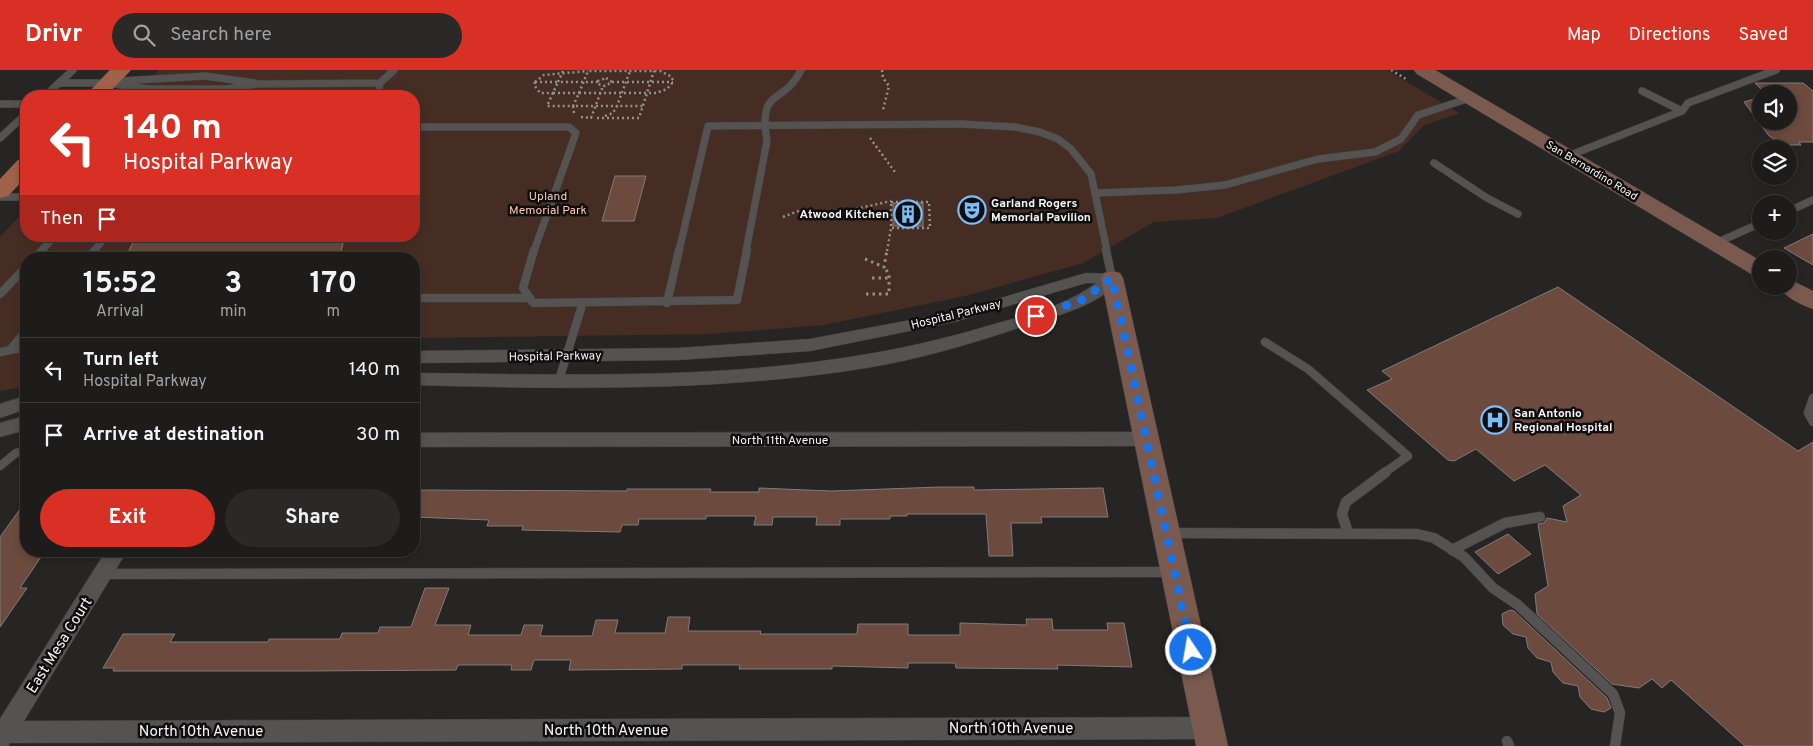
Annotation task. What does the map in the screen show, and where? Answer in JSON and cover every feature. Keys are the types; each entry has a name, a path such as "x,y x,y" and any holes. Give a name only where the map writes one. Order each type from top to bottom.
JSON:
{"main road":[{"path":"0,191 20,171"}],"street":[{"name":"San Bernardino Road","path":"1423,70 1752,265"},
{"name":"Hospital Parkway","path":"420,357 678,354 810,345 954,317 1086,278 1112,278"},
{"name":"Hospital Parkway","path":"420,379 672,380 750,376 835,366 955,344 1084,299 1112,278"},
{"path":"1112,278 1210,737"},
{"path":"1797,291 1813,300"},
{"path":"0,411 20,404"},
{"path":"0,430 20,425"},
{"name":"North 11th Avenue","path":"420,440 1146,439"},
{"name":"East Mesa Court","path":"2,736 113,557"},
{"name":"North 10th Avenue","path":"2,736 1210,737"}],"lane":[{"path":"52,90 73,70"},
{"path":"378,90 380,84 394,70"},
{"path":"420,128 569,127 576,133 527,269 523,288 533,303 667,303 737,300 766,140 763,125 768,102 798,78 801,70"},
{"path":"1568,156 1682,112 1688,103 1776,70"},
{"path":"59,84 108,83 160,77 235,77 257,84"},
{"path":"108,83 148,89 226,89 257,84 380,84"},
{"path":"1642,91 1682,112"},
{"path":"1095,192 1152,192 1224,185 1261,177 1317,160 1366,154 1397,144 1404,138 1418,115 1470,98"},
{"path":"0,104 20,104"},
{"path":"2,135 20,119"},
{"path":"667,303 708,126 961,124 1015,127 1040,132 1058,139 1085,164 1091,174 1112,278"},
{"path":"1434,163 1487,198 1518,214"},
{"path":"0,197 20,197"},
{"path":"1797,207 1813,200"},
{"path":"1716,243 1752,227"},
{"path":"40,252 50,242"},
{"path":"93,252 101,242"},
{"path":"0,294 20,273"},
{"path":"420,298 530,298"},
{"path":"559,380 568,356 583,302"},
{"path":"10,350 20,338"},
{"path":"1265,342 1308,369 1408,456 1350,496 1342,505 1341,514 1348,533"},
{"path":"0,352 20,348"},
{"path":"1813,398 1808,413 1813,422"},
{"path":"0,466 16,453 20,452"},
{"path":"1452,550 1503,522 1521,518 1540,517"},
{"path":"1166,533 1417,534 1434,538 1464,557 1493,588 1525,611 1613,694 1620,705 1621,716 1615,746"},
{"path":"103,574 1174,572"}],"path":[{"path":"535,82 544,75 563,70 654,70 669,74 673,82"},
{"path":"563,70 548,106 643,106"},
{"path":"588,70 572,109 575,114 591,118 639,118 654,70"},
{"path":"535,82 598,82 606,78 609,70"},
{"path":"597,118 613,113 630,70"},
{"path":"882,70 883,78 889,86 883,110"},
{"path":"606,78 612,80 612,82"},
{"path":"535,82 536,90 553,93 647,93 661,91 673,82"},
{"path":"598,82 603,86"},
{"path":"591,118 603,86 612,82 673,82"},
{"path":"866,133 895,172"},
{"path":"783,217 801,210 810,210 822,214 838,213 891,202 929,201 930,228 891,228"},
{"path":"884,267 891,228 891,202"},
{"path":"866,259 884,267 890,278 889,294 866,294"},
{"path":"872,278 890,278"}],"green space":[{"name":"Upland Memorial Park","path":"159,70 1387,70 1459,113 1423,126 1399,151 1217,218 1154,222 1083,263 965,296 823,325 711,334 420,338 420,252 20,252 20,387 0,391 0,237 20,215 20,242 420,242 420,90 140,90"}],"building":[{"path":"1755,83 1803,83 1813,91 1813,142 1799,142 1801,145 1797,145 1797,140 1776,140 1765,130 1797,130 1797,85 1757,85"},
{"path":"1752,100 1752,113 1744,102"},
{"path":"615,176 646,176 634,221 602,221"},
{"name":"Atwood Kitchen","path":"893,203 923,203 923,226 893,226"},
{"path":"1813,234 1813,265 1797,256 1797,250 1784,248"},
{"path":"133,242 343,242 341,252 128,252"},
{"path":"1558,287 1798,451 1813,442 1813,746 1745,746 1671,680 1662,688 1652,679 1639,688 1612,684 1537,614 1535,594 1548,586 1538,524 1544,523 1547,518 1567,522 1563,506 1581,495 1545,465 1514,481 1476,449 1454,461 1448,460 1367,390 1392,379 1382,371"},
{"path":"940,487 974,487 974,490 1103,488 1108,517 1041,517 1042,523 1011,523 1013,556 989,556 986,514 907,514 907,516 890,516 890,519 840,519 840,525 816,525 817,517 773,517 772,525 754,525 756,516 706,516 706,519 639,519 638,525 622,525 620,532 522,530 523,526 487,526 489,520 420,517 420,490 627,491 627,489 711,489 710,492 759,492 759,488 831,491"},
{"path":"20,509 20,557 41,557 20,588 27,588 0,627 0,537"},
{"path":"1508,534 1531,554 1498,574 1475,552"},
{"path":"425,588 449,588 435,625 471,625 468,635 521,635 524,625 543,625 540,636 592,636 596,620 618,620 615,633 665,633 668,617 690,617 688,631 761,631 760,634 857,634 858,624 908,624 908,635 960,635 960,623 1027,625 1026,619 1052,619 1053,630 1108,630 1107,623 1124,623 1132,667 1057,665 1058,669 956,668 955,663 908,663 908,668 832,666 832,669 739,669 740,665 682,665 682,669 569,670 571,660 534,660 531,670 511,670 512,665 458,665 456,670 113,671 114,668 103,668 123,634 175,634 170,642 268,642 269,639 340,639 342,633 378,633 380,627 411,627"},
{"path":"1510,610 1514,611 1607,698 1611,708 1604,712 1591,709 1580,697 1578,686 1563,683 1553,672 1551,662 1537,658 1528,648 1526,637 1513,634 1503,625 1502,614"}],"place":[{"name":"Garland Rogers Memorial Pavilion","path":"972,210"},
{"name":"Atwood Kitchen","path":"908,214"},
{"name":"San Antonio Regional Hospital","path":"1495,420"}],"route":[{"path":"1036,316 1084,299 1112,278 1191,650"}]}
